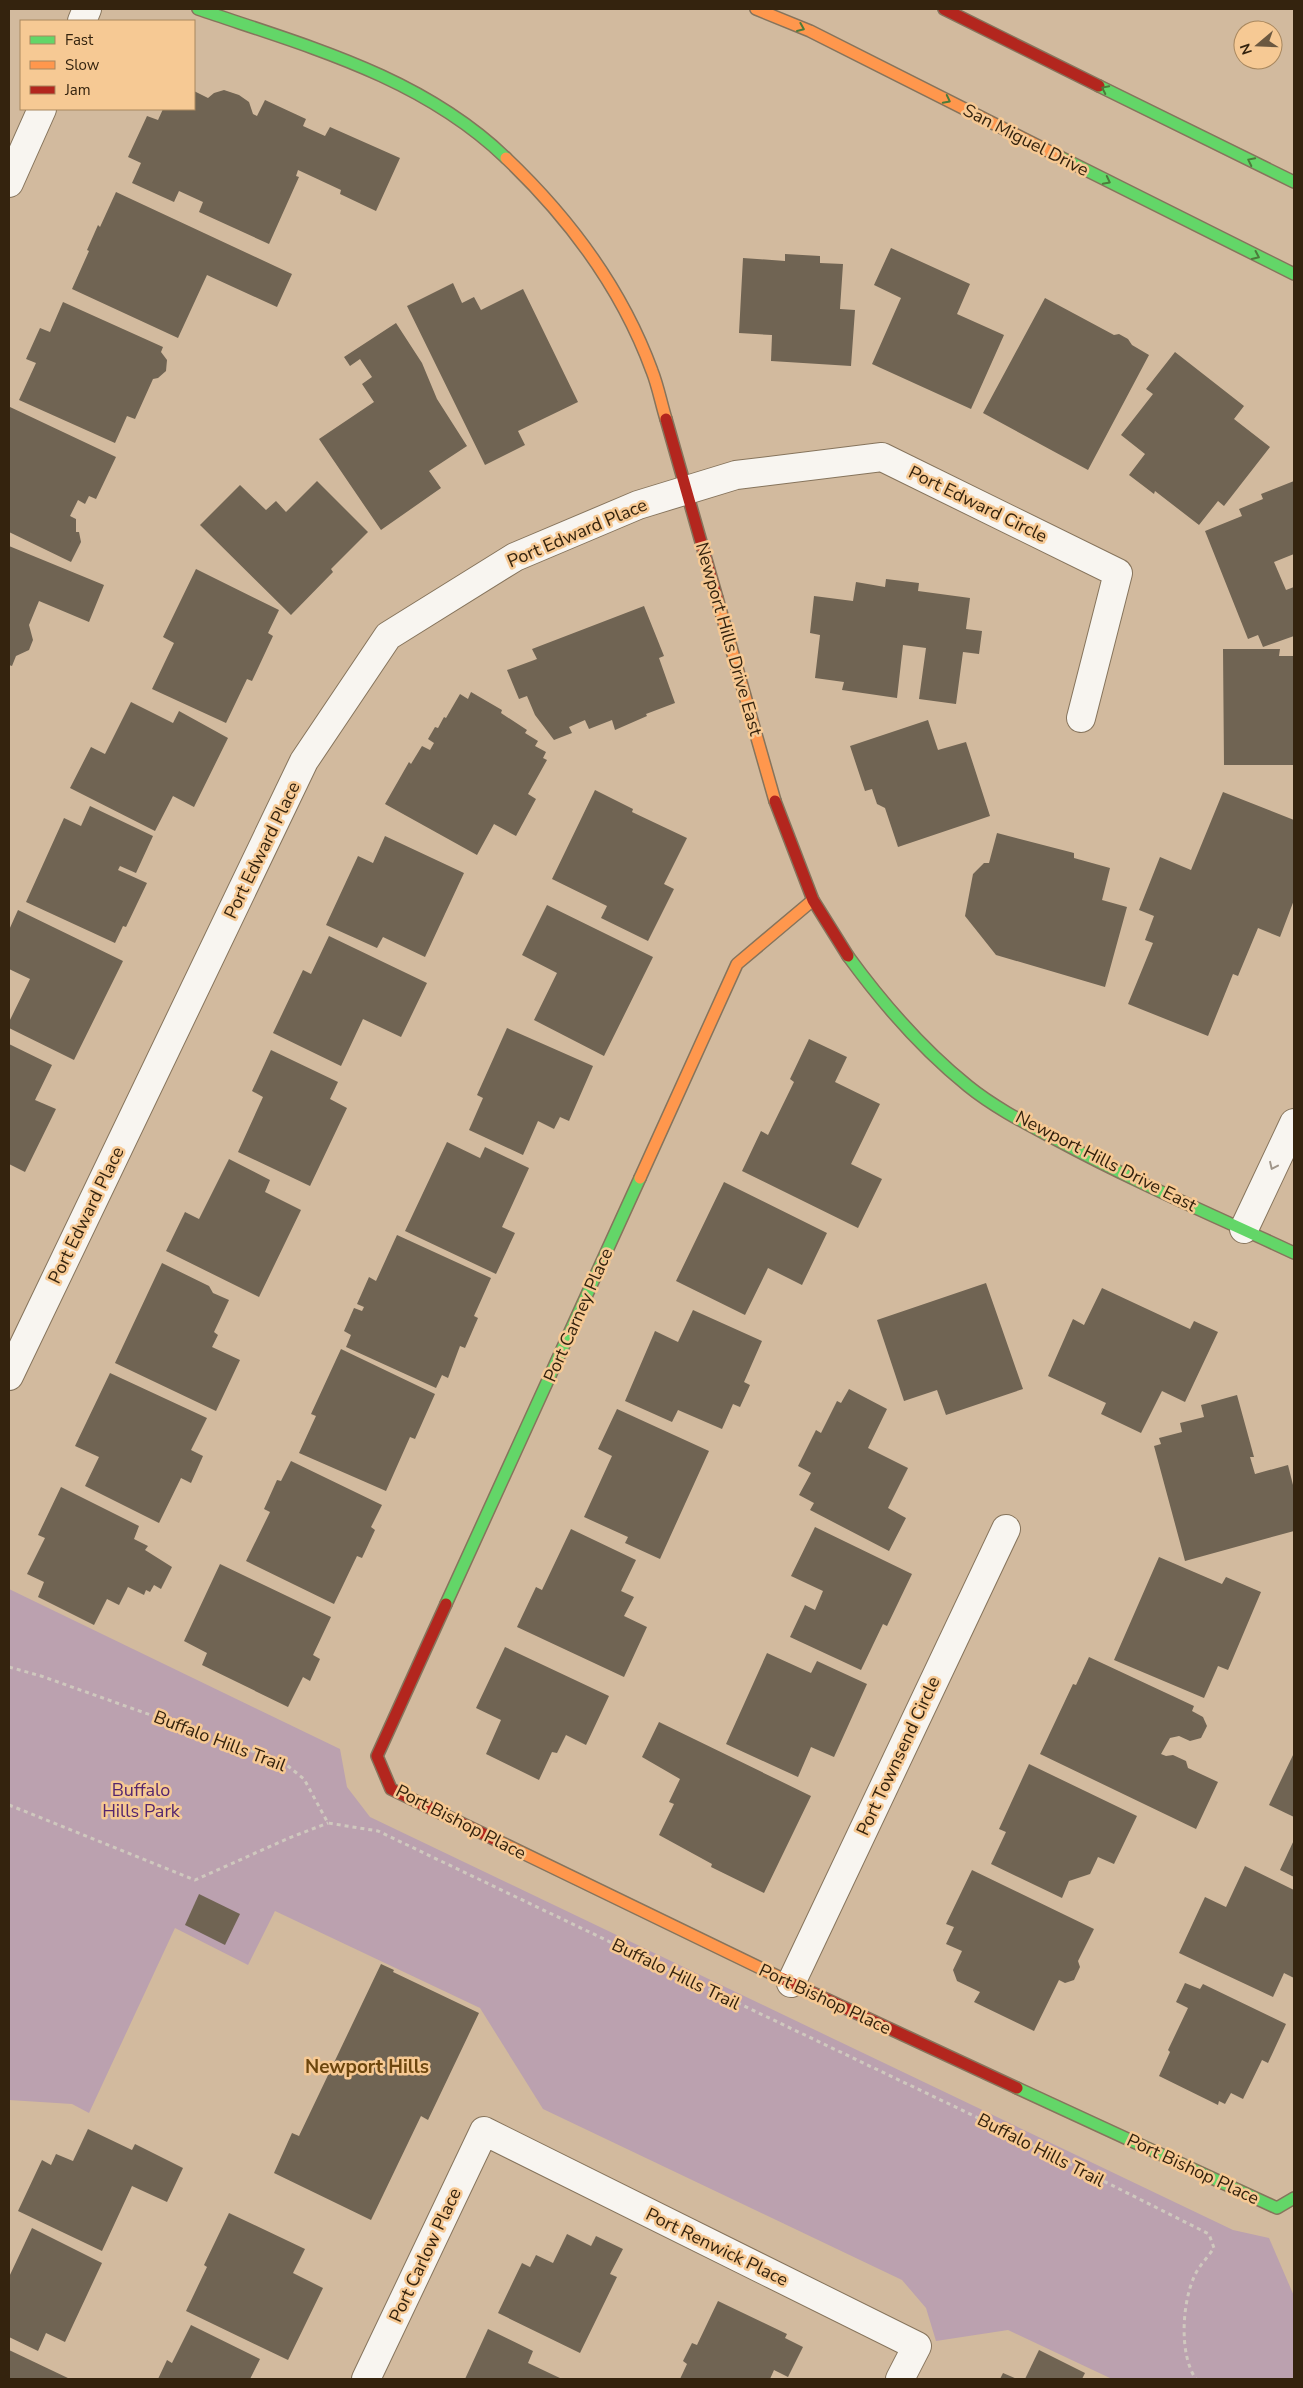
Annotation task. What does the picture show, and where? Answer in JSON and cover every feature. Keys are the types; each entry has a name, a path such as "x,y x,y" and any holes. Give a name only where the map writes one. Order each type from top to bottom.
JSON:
{"street":[{"name":"Newport Hills Drive East","path":"198,9 354,63 413,92 470,127 532,184 563,217 590,253 637,332 652,371 688,490 778,810 813,900 844,951 880,1000 923,1045 969,1087 1031,1126 1094,1160 1294,1253"},
{"name":"San Miguel Drive","path":"756,9 810,31 1294,274"},
{"path":"944,9 1294,182"},
{"path":"9,183 42,110"},
{"name":"Port Edward Circle","path":"688,490 736,475 882,456 1118,574 1081,718"},
{"name":"Port Edward Place","path":"9,1376 304,761 388,636 514,557 638,505 688,490"},
{"name":"Port Carney Place","path":"377,1756 737,964 813,900"},
{"path":"1244,1229 1294,1122"},
{"name":"Port Townsend Circle","path":"790,1983 1006,1529"},
{"name":"Port Bishop Place","path":"377,1756 391,1789 790,1983 1277,2208 1294,2198"},
{"name":"Port Carlow Place","path":"366,2379 484,2131"},
{"name":"Port Renwick Place","path":"484,2131 917,2346 900,2379"}],"path":[{"name":"Buffalo Hills Trail","path":"9,1667 41,1676 283,1762 304,1779 328,1823 378,1831 968,2113 1209,2234 1214,2248 1194,2276 1184,2313 1188,2369 1196,2379"},
{"path":"9,1805 194,1880 328,1823"}],"green space":[{"name":"Buffalo Hills Park","path":"9,1589 340,1749 347,1787 370,1817 1233,2230 1269,2238 1294,2296 1294,2379 1112,2379 1008,2330 936,2341 926,2308 902,2280 543,2109 480,2008 275,1911 248,1965 175,1928 89,2113 72,2104 9,2100"}],"building":[{"path":"224,90 239,95 249,102 253,114 257,116 265,100 306,119 303,126 325,136 330,127 400,158 376,211 340,194 341,190 298,170 296,176 299,177 269,244 199,212 203,202 179,191 174,202 132,183 141,163 128,157 147,116 158,120 163,110 195,110 195,92 208,98 214,93"},
{"path":"116,192 292,274 277,307 207,275 178,338 72,289 98,225 100,227"},
{"path":"891,248 970,284 957,314 1004,335 971,409 872,364 901,298 874,285"},
{"path":"785,254 820,256 820,263 843,264 840,309 855,310 851,366 771,361 772,335 739,333 743,258 785,261"},
{"path":"453,283 462,303 474,297 481,310 523,289 578,402 518,431 525,445 485,465 407,306"},
{"path":"1045,298 1114,335 1119,334 1128,339 1132,345 1149,355 1088,470 983,413"},
{"path":"63,302 163,347 161,352 167,360 166,371 158,378 153,379 135,419 127,416 115,443 19,400 36,363 26,359 40,328 50,332"},
{"path":"396,323 422,363 437,399 467,446 429,471 441,488 381,530 319,439 374,402 362,384 372,377 360,359 350,366 344,357"},
{"path":"1175,352 1244,406 1234,419 1270,447 1224,506 1218,501 1199,525 1155,491 1154,494 1129,475 1145,454 1121,435 1153,394 1146,389"},
{"path":"10,407 116,457 96,499 89,496 85,504 78,500 70,516 76,519 76,532 79,532 81,542 71,562 9,532"},
{"path":"317,481 368,532 331,569 333,572 291,615 200,525 240,485 266,510 276,501 286,512"},
{"path":"1294,481 1294,554 1274,562 1286,590 1294,587 1294,636 1263,647 1258,635 1248,639 1205,531 1242,516 1239,509 1263,499 1261,494"},
{"path":"9,546 104,585 89,622 39,601 29,625 33,640 29,650 16,656 12,666 9,665"},
{"path":"196,569 279,610 268,633 273,636 252,681 247,679 226,723 152,689 174,643 163,637"},
{"path":"886,579 919,583 918,591 970,598 966,629 982,631 979,654 963,652 956,704 919,699 926,648 903,645 897,698 842,690 844,682 815,678 820,635 810,633 814,596 853,601 856,582 885,587"},
{"path":"644,606 664,656 659,658 675,703 646,714 647,716 615,730 612,720 589,729 585,720 569,727 572,733 554,740 535,715 527,696 519,699 507,670 537,659 532,649"},
{"path":"1223,649 1280,649 1279,656 1294,656 1294,765 1224,765"},
{"path":"471,692 502,710 501,713 527,730 525,733 538,741 535,746 546,752 543,758 547,760 528,794 536,799 516,836 494,824 477,855 385,804 409,762 411,764 422,746 430,750 434,743 428,739 435,727 438,728 444,717 446,718 460,694 468,699"},
{"path":"131,702 173,723 179,711 228,738 194,807 173,796 155,831 70,788 91,747 105,754"},
{"path":"928,720 938,750 966,742 990,816 898,847 885,808 877,804 872,789 865,791 850,746"},
{"path":"595,790 633,809 632,812 687,838 664,884 674,889 648,941 601,918 607,906 552,879"},
{"path":"1223,792 1294,820 1294,900 1280,937 1258,928 1238,976 1233,974 1208,1036 1128,1004 1153,943 1145,940 1154,916 1139,910 1160,857 1191,870"},
{"path":"90,806 153,836 136,873 120,866 118,870 147,883 126,927 123,926 115,943 26,902 64,818 81,826"},
{"path":"997,833 1074,853 1074,858 1110,868 1102,900 1127,907 1105,987 996,955 965,916 973,874 984,863 989,863"},
{"path":"385,836 464,873 425,957 383,937 377,948 326,925 358,856 373,863"},
{"path":"547,905 653,957 604,1056 534,1020 557,973 522,955"},
{"path":"18,910 123,961 74,1060 9,1028 9,1022 30,979 9,969 9,930"},
{"path":"329,936 427,983 401,1037 363,1019 341,1066 273,1033 303,970 311,974"},
{"path":"507,1028 593,1066 569,1121 560,1117 554,1129 538,1121 523,1155 469,1130 483,1098 477,1095"},
{"path":"809,1039 847,1057 835,1082 880,1104 851,1164 882,1179 858,1228 742,1171 761,1131 768,1135 794,1082 790,1079"},
{"path":"9,1044 52,1065 35,1100 56,1109 25,1172 9,1164"},
{"path":"271,1050 338,1082 330,1099 347,1108 310,1186 238,1152 263,1097 252,1091"},
{"path":"447,1142 480,1158 485,1147 529,1168 502,1227 515,1233 496,1274 405,1231"},
{"path":"229,1159 270,1180 265,1192 301,1210 259,1297 166,1251 185,1212 199,1219"},
{"path":"724,1182 827,1233 802,1285 768,1268 745,1315 676,1281"},
{"path":"397,1235 491,1278 474,1316 478,1318 465,1348 460,1346 448,1378 442,1375 436,1388 346,1347 351,1335 344,1331 354,1308 362,1311 364,1307 357,1304 369,1277 376,1281"},
{"path":"162,1263 209,1286 213,1293 229,1300 214,1332 218,1335 212,1347 240,1360 216,1411 115,1363"},
{"path":"986,1283 1023,1389 946,1415 937,1390 904,1401 877,1320"},
{"path":"1102,1288 1190,1329 1194,1321 1218,1332 1185,1402 1162,1391 1141,1433 1101,1414 1106,1403 1048,1376 1073,1319 1084,1325"},
{"path":"693,1310 762,1341 744,1382 750,1385 740,1407 733,1404 722,1429 678,1410 672,1422 625,1401 655,1331 678,1342"},
{"path":"341,1349 435,1394 415,1439 410,1437 386,1491 299,1453 316,1416 311,1414"},
{"path":"110,1373 207,1418 191,1450 203,1456 191,1483 181,1478 159,1523 85,1486 99,1457 75,1446"},
{"path":"849,1389 887,1409 868,1448 908,1468 888,1508 906,1518 889,1551 810,1510 814,1503 799,1495 811,1473 798,1466 816,1430 821,1433 837,1401 841,1403"},
{"path":"1237,1395 1254,1457 1250,1457 1255,1474 1288,1465 1294,1489 1294,1531 1185,1561 1154,1446 1161,1444 1159,1438 1182,1432 1180,1423 1204,1417 1201,1405"},
{"path":"617,1409 709,1451 660,1559 625,1543 628,1537 584,1517 612,1456 598,1449"},
{"path":"291,1461 382,1505 371,1527 375,1530 362,1558 357,1556 334,1604 246,1561 270,1512 264,1509 277,1480 281,1481"},
{"path":"61,1487 139,1526 134,1539 148,1546 145,1550 172,1567 161,1589 154,1585 150,1592 146,1590 144,1595 128,1587 119,1605 107,1599 94,1625 38,1597 44,1582 27,1574 45,1538 38,1535"},
{"path":"815,1527 912,1574 887,1626 883,1624 861,1670 790,1637 805,1605 815,1610 823,1591 791,1576"},
{"path":"571,1529 636,1560 621,1591 634,1597 624,1616 647,1627 624,1677 517,1627 536,1587 542,1590"},
{"path":"1159,1557 1222,1584 1226,1577 1261,1592 1228,1670 1218,1666 1204,1698 1114,1660"},
{"path":"220,1564 331,1617 313,1655 320,1659 310,1681 303,1677 288,1707 202,1665 207,1653 184,1641"},
{"path":"505,1647 609,1696 586,1745 566,1735 557,1753 552,1752 539,1780 486,1754 501,1720 476,1708"},
{"path":"767,1653 811,1673 817,1661 867,1684 834,1757 811,1747 798,1777 726,1744"},
{"path":"1089,1657 1194,1706 1192,1711 1203,1717 1207,1726 1201,1738 1190,1741 1179,1736 1170,1738 1161,1754 1166,1756 1173,1755 1186,1761 1188,1768 1218,1782 1196,1829 1040,1754 1073,1684 1076,1685"},
{"path":"659,1722 811,1796 764,1893 711,1867 712,1864 659,1835 674,1804 669,1802 680,1779 642,1757"},
{"path":"1294,1753 1294,1817 1269,1805"},
{"path":"1029,1764 1137,1816 1114,1864 1098,1857 1090,1874 1069,1881 1062,1898 991,1864 1006,1832 999,1829"},
{"path":"1294,1840 1294,1877 1280,1870"},
{"path":"1245,1866 1294,1890 1294,1978 1284,1973 1273,1997 1179,1953 1205,1897 1226,1907"},
{"path":"972,1870 1094,1929 1078,1961 1080,1967 1074,1980 1065,1983 1059,1980 1034,2031 974,2002 980,1992 957,1981 953,1970 962,1951 946,1944 954,1927 946,1924"},
{"path":"199,1894 240,1914 225,1945 185,1925"},
{"path":"381,1964 394,1970 393,1972 479,2013 428,2120 421,2116 371,2220 274,2173 292,2133 299,2136"},
{"path":"1185,1983 1200,1989 1203,1984 1286,2024 1268,2063 1262,2060 1243,2099 1231,2093 1225,2104 1219,2101 1218,2105 1159,2076 1170,2052 1168,2050 1188,2008 1176,2002"},
{"path":"88,2129 132,2150 135,2144 183,2168 167,2202 132,2186 102,2251 18,2211 42,2160 51,2165 56,2154 73,2161"},
{"path":"229,2213 305,2249 293,2273 323,2288 288,2360 186,2311 207,2267 204,2265"},
{"path":"32,2228 102,2263 65,2342 46,2333 38,2351 9,2337 9,2277"},
{"path":"567,2234 591,2246 596,2236 623,2249 610,2274 617,2277 580,2353 498,2313 522,2263 530,2267 536,2255 553,2263"},
{"path":"718,2301 787,2334 785,2338 803,2347 788,2377 774,2370 770,2379 680,2379 687,2364 683,2361 692,2343 697,2345"},
{"path":"191,2325 260,2359 250,2379 158,2379 167,2360 172,2363"},
{"path":"488,2329 533,2351 528,2363 562,2379 465,2379"},
{"path":"9,2350 70,2379 9,2379"},
{"path":"1039,2350 1085,2373 1082,2379 1025,2379"},
{"path":"1003,2373 1017,2379 1000,2379"}],"traffic: fast":[{"path":"198,9 321,51 400,85 437,105 473,130 506,158"},
{"path":"1099,86 1294,182"},
{"path":"1060,157 1294,274"},
{"path":"848,956 889,1008 919,1041 951,1072 989,1102 1117,1171 1294,1253"},
{"path":"446,1604 640,1178"},
{"path":"1017,2088 1277,2208 1294,2198"}],"traffic: slow":[{"path":"756,9 810,31 1060,157"},
{"path":"506,158 572,230 609,283 640,341 654,377 666,419"},
{"path":"717,598 775,801"},
{"path":"640,1178 737,964 813,900"},
{"path":"494,1839 783,1979"}],"traffic: jam":[{"path":"944,9 1099,86"},
{"path":"666,419 717,598"},
{"path":"775,801 813,900 848,956"},
{"path":"446,1604 377,1756 391,1789 494,1839"},
{"path":"783,1979 1017,2088"}],"district":[{"name":"Newport Hills","path":"367,2066"}]}
